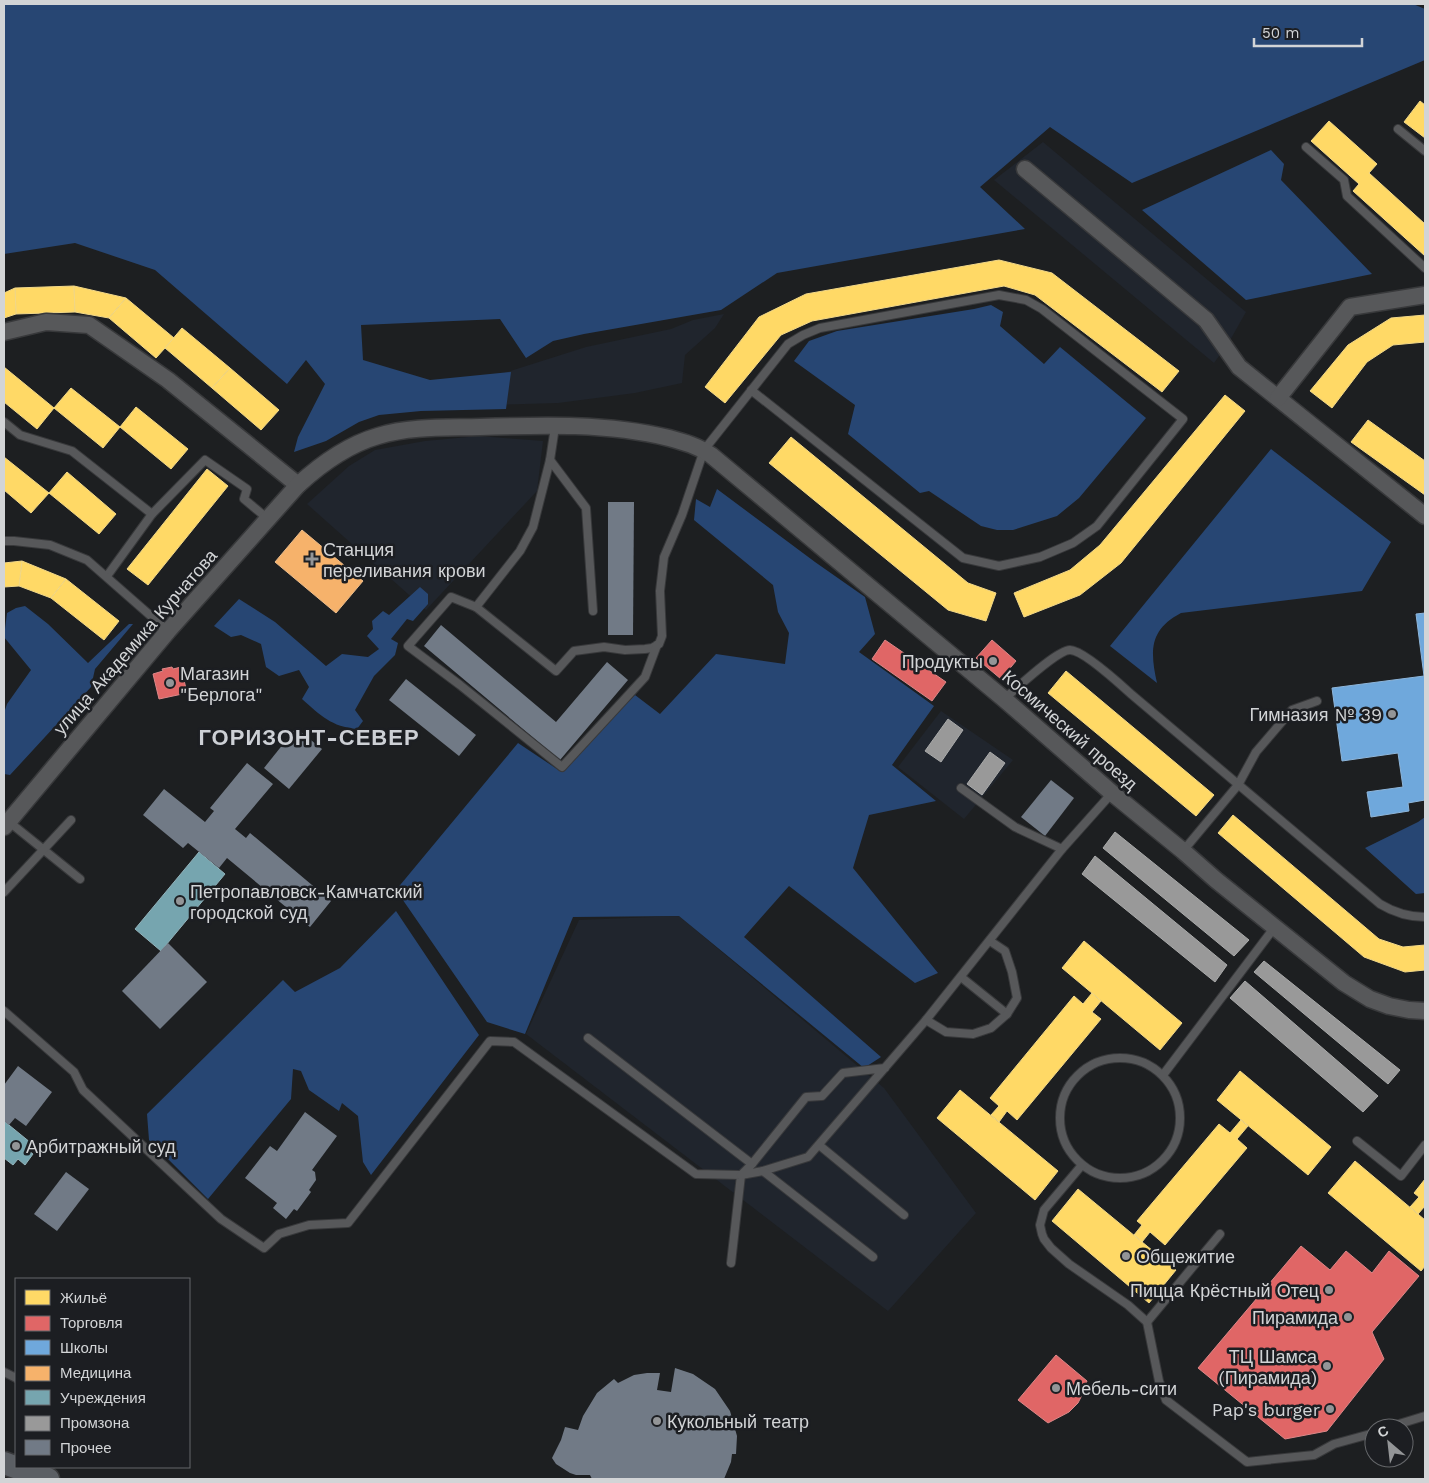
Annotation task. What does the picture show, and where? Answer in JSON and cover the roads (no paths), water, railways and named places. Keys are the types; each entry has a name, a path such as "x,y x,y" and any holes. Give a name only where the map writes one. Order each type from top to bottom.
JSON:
{"main road":[{"path":"18,1468 48,1479"}],"street":[{"path":"1025,169 1206,320 1239,367 1425,516"},
{"path":"1278,398 1350,307 1425,295"},
{"path":"4,332 46,322 89,325 168,380 298,485"},
{"name":"улица Академика Курчатова","path":"5,822 168,632 298,485 321,465 345,449 368,439 390,433 435,428 555,426 643,433 687,443 704,450"},
{"name":"Космический проезд","path":"704,450 1004,699 1216,880 1344,983 1370,999 1409,1010 1425,1011"}],"lane":[{"path":"1398,129 1425,151"},
{"path":"1306,147 1344,180 1347,196 1425,268"},
{"path":"657,646 645,650 604,647 574,651 556,671 476,607 451,597 408,646 460,684 562,767 645,677 662,636 660,590 664,557 687,502 704,450 751,390 788,344 803,334 820,328 999,296 1026,300 1042,309 1183,420 1097,526 1073,543 1040,557 999,566 962,558 751,390"},
{"path":"4,422 20,435 72,451 152,514"},
{"path":"476,607 520,551 533,527 550,460 555,426"},
{"path":"107,576 152,514 205,460 247,489 244,500 268,519"},
{"path":"550,460 586,508 593,611"},
{"path":"4,541 50,545 87,560 168,632"},
{"path":"1004,699 1055,656 1070,649 1081,653 1116,680 1380,904 1394,912 1410,917 1425,917"},
{"path":"1183,851 1238,785 1256,752 1292,710 1317,701"},
{"path":"961,788 1015,827 1062,850"},
{"path":"4,1011 74,1072 83,1090 221,1218 264,1248 279,1234 309,1225 348,1223 490,1041 514,1042 696,1174 741,1175 763,1171 808,1158 926,1020 1062,850 1112,793"},
{"path":"4,892 71,820"},
{"path":"5,822 80,879"},
{"path":"1163,1075 1274,928"},
{"path":"926,1020 946,1032 973,1034 991,1028 1007,1014 1017,998 1012,972 1006,951 990,940"},
{"path":"961,977 1007,1014"},
{"path":"588,1038 752,1164"},
{"path":"1108,1058 1128,1058 1147,1063 1163,1075 1174,1091 1180,1110 1179,1131 1171,1150 1158,1165 1140,1174 1120,1178 1100,1175 1082,1165 1069,1151 1061,1133 1060,1113 1064,1094 1075,1078 1090,1065 1108,1058"},
{"path":"732,1263 741,1175 806,1097 822,1096 843,1072 885,1068"},
{"path":"1357,1141 1401,1176 1425,1145"},
{"path":"819,1146 904,1215"},
{"path":"1082,1165 1044,1210 1040,1221 1042,1234 1048,1245 1058,1255 1128,1304 1147,1322 1159,1381 1166,1400 1247,1462 1314,1455 1334,1444 1364,1436"},
{"path":"763,1171 873,1257"},
{"path":"1147,1322 1220,1234"}],"place":[{"name":"Станция переливания крови","path":"312,559"},
{"name":"Продукты","path":"993,661"},
{"name":"Магазин \"Берлога\"","path":"170,683"},
{"name":"Гимназия № 39","path":"1392,714"},
{"name":"Петропавловск-Камчатский городской суд","path":"180,901"},
{"name":"Арбитражный суд","path":"16,1146"},
{"name":"Общежитие","path":"1126,1256"},
{"name":"Пицца Крёстный Отец","path":"1329,1290"},
{"name":"Пирамида","path":"1348,1317"},
{"name":"ТЦ Шамса (Пирамида)","path":"1327,1366"},
{"name":"Мебель-сити","path":"1056,1388"},
{"name":"Pap's burger","path":"1330,1409"},
{"name":"Кукольный театр","path":"657,1421"}],"district":[{"name":"ГОРИЗОНТ-СЕВЕР","path":"309,737"}]}
